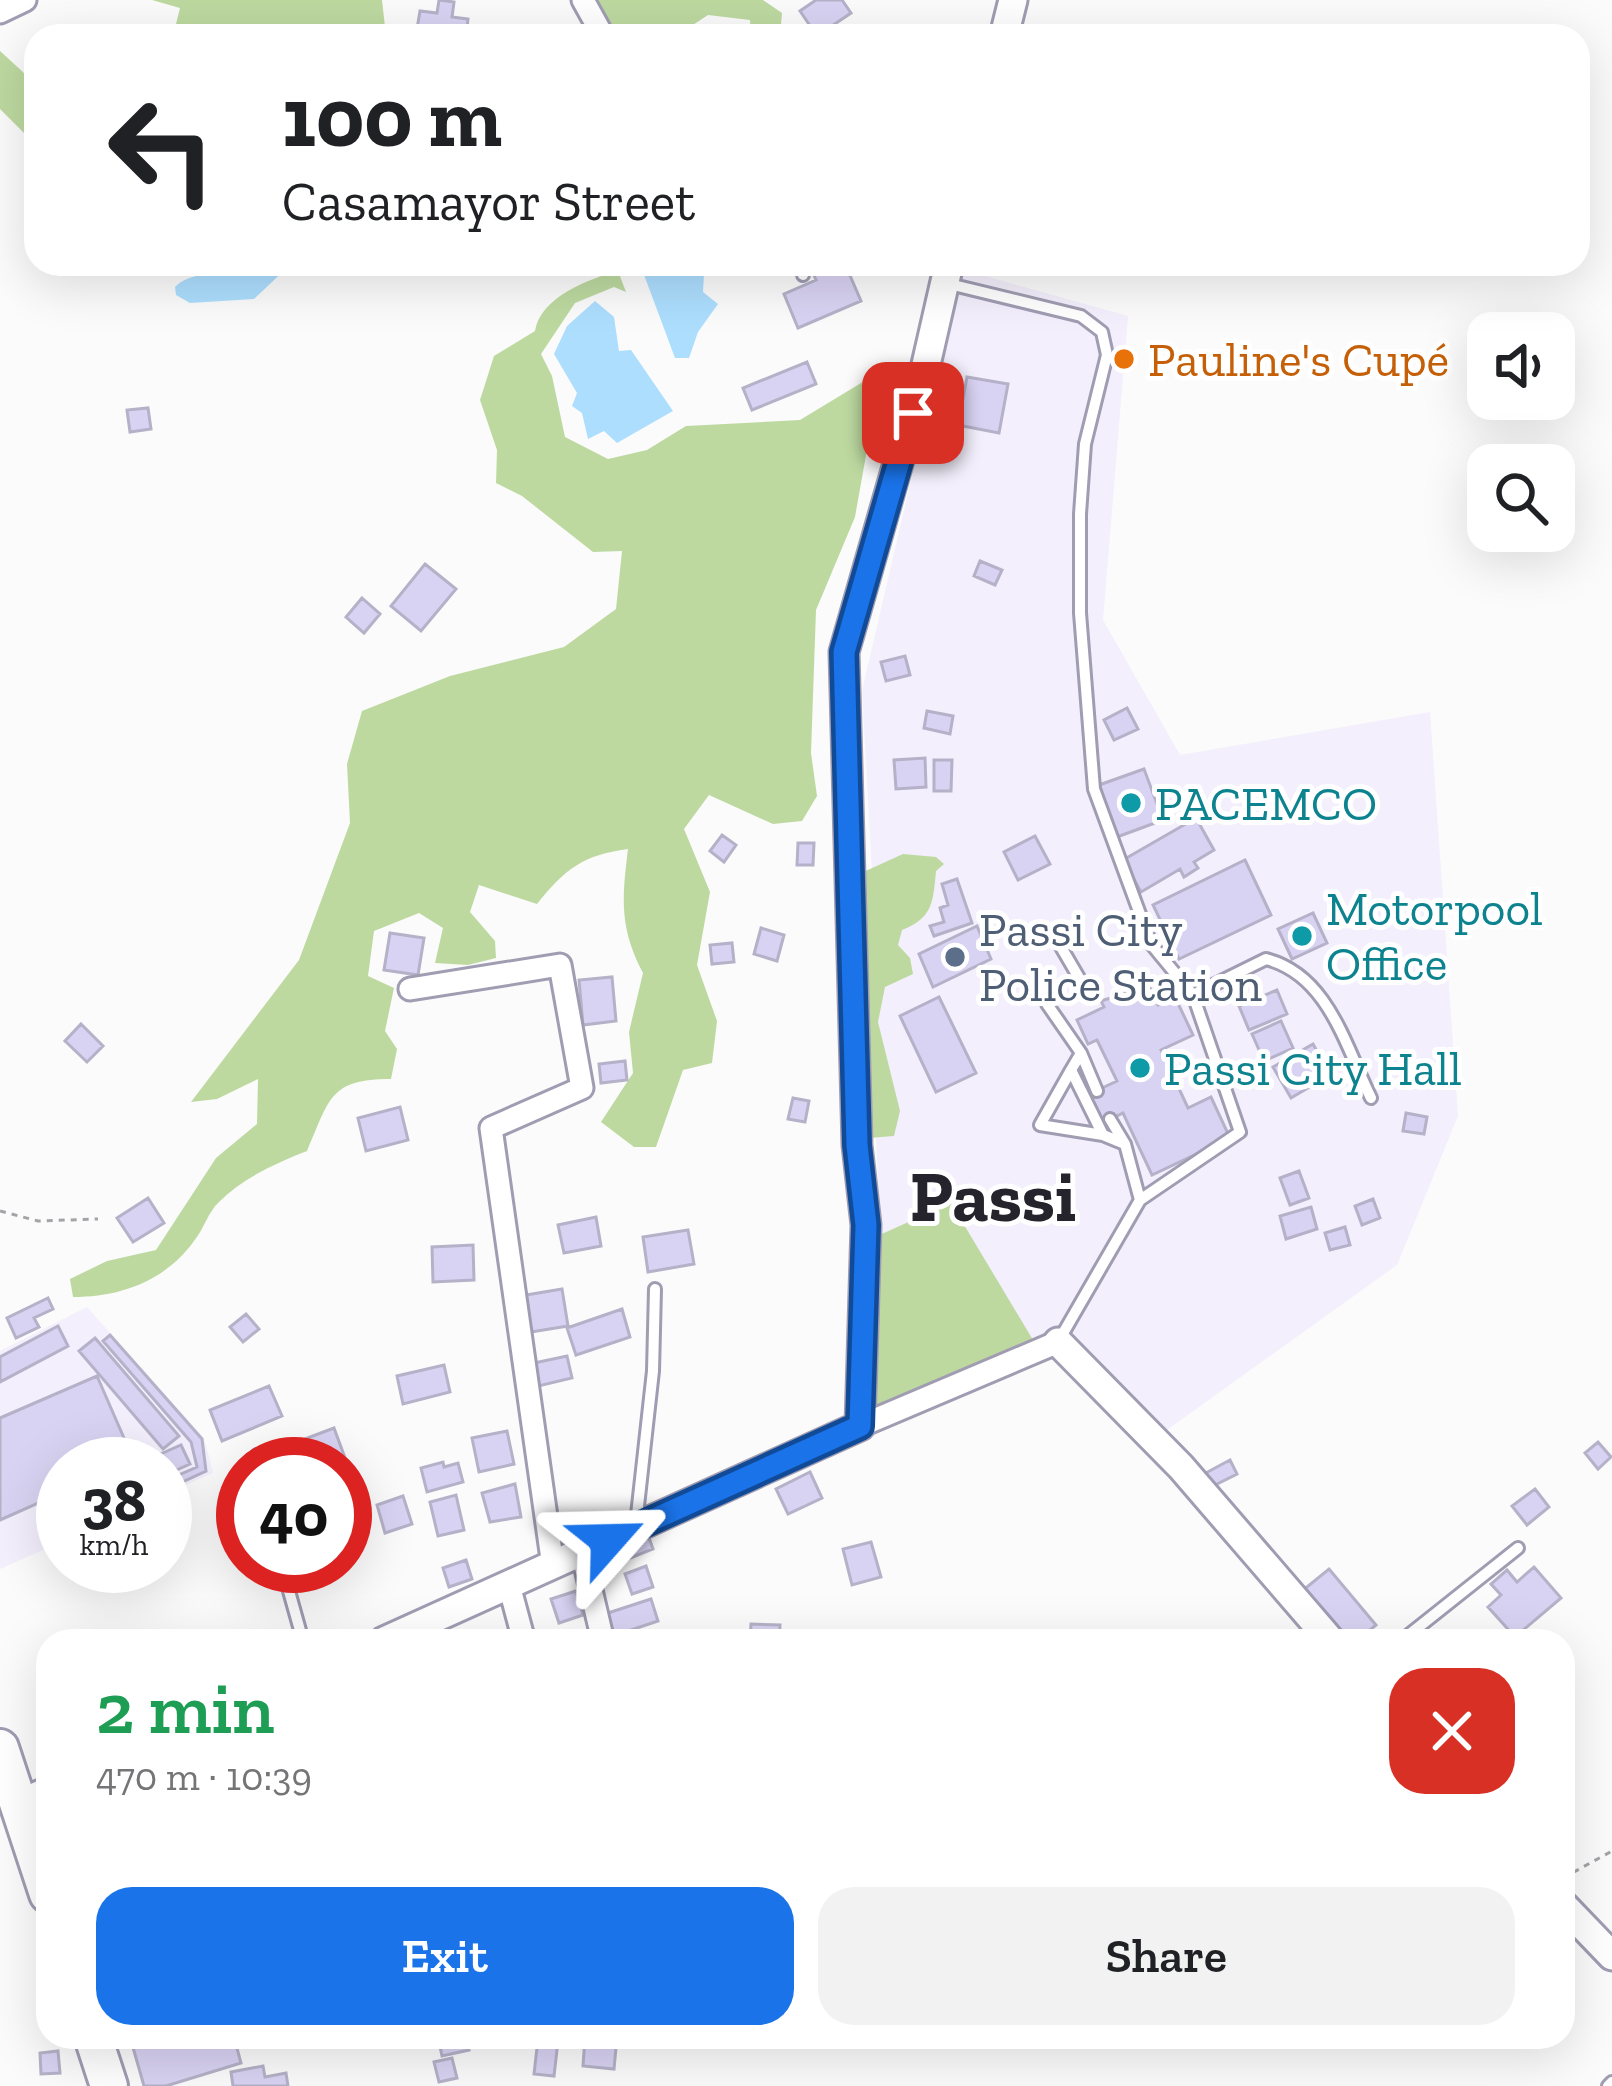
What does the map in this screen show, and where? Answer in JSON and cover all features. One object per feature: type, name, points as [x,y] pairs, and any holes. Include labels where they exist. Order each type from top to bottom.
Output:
[{"type":"highway","points":[[0,1748],[34,1797]]},
{"type":"highway","points":[[97,2049],[109,2086]]},
{"type":"street","points":[[0,12],[25,0]]},
{"type":"street","points":[[860,1426],[866,1225],[857,1145],[844,652],[945,276]]},
{"type":"street","points":[[410,989],[560,965],[582,1088],[491,1128],[553,1566]]},
{"type":"street","points":[[411,1629],[1058,1342],[1181,1467],[1321,1629]]},
{"type":"street","points":[[581,1552],[600,1629]]},
{"type":"street","points":[[509,1585],[521,1629]]},
{"type":"street","points":[[1575,1917],[1612,1956]]},
{"type":"lane","points":[[964,276],[1081,316],[1102,332],[1107,356],[1085,444],[1080,514],[1080,613],[1094,789],[1151,944],[1193,995],[1240,1132],[1140,1200],[1058,1342]]},
{"type":"lane","points":[[1054,935],[1082,983]]},
{"type":"lane","points":[[1193,995],[1266,959],[1293,966],[1317,988],[1371,1098]]},
{"type":"lane","points":[[1047,1004],[1082,1053],[1097,1091]]},
{"type":"lane","points":[[1082,1053],[1040,1125],[1103,1135],[1125,1144]]},
{"type":"lane","points":[[1071,1070],[1103,1135]]},
{"type":"lane","points":[[1110,1119],[1125,1144],[1140,1200]]},
{"type":"lane","points":[[635,1528],[653,1371],[655,1289]]},
{"type":"lane","points":[[1416,1629],[1518,1548]]},
{"type":"lane","points":[[290,1593],[300,1629]]},
{"type":"path","points":[[0,1211],[38,1220],[98,1219]]},
{"type":"path","points":[[1575,1871],[1612,1851]]},
{"type":"shaded area","points":[[958,276],[985,276],[1128,316],[1103,620],[1180,755],[1430,712],[1458,1116],[1397,1265],[1164,1432],[1058,1332],[891,1406],[876,1141],[873,888],[862,691]]},
{"type":"shaded area","points":[[87,1307],[204,1438],[213,1473],[192,1482],[192,1437],[36,1437],[36,1553],[0,1569],[0,1351]]},
{"type":"green space","points":[[152,0],[382,0],[385,24],[176,24],[180,8]]},
{"type":"green space","points":[[594,0],[763,0],[782,13],[781,24],[750,24],[750,20],[708,15],[694,24],[605,24]]},
{"type":"green space","points":[[0,51],[24,73],[24,133],[0,109]]},
{"type":"green space","points":[[620,276],[626,292],[614,287],[575,303],[541,354],[552,376],[565,437],[608,459],[647,450],[686,426],[800,420],[871,377],[891,388],[868,444],[855,517],[816,610],[811,753],[817,796],[802,821],[773,824],[709,795],[684,829],[710,892],[697,965],[717,1021],[712,1063],[683,1070],[656,1147],[634,1147],[601,1122],[633,1073],[629,1032],[643,973],[624,912],[628,849],[576,866],[537,904],[479,885],[470,912],[495,941],[496,958],[468,965],[435,963],[443,928],[419,913],[374,931],[368,976],[394,988],[385,1031],[397,1049],[391,1079],[343,1088],[327,1105],[307,1151],[228,1193],[170,1267],[125,1290],[73,1297],[70,1279],[107,1261],[156,1250],[216,1158],[257,1124],[258,1079],[217,1099],[191,1102],[299,960],[350,823],[347,764],[362,711],[450,676],[564,647],[616,609],[622,551],[593,552],[522,496],[496,483],[497,450],[480,400],[494,356],[535,331],[546,308],[580,285]]},
{"type":"green space","points":[[903,854],[936,857],[944,864],[936,871],[926,914],[902,930],[898,945],[910,958],[913,974],[885,987],[878,1022],[900,1111],[894,1136],[869,1138],[859,874]]},
{"type":"green space","points":[[951,1203],[1033,1340],[877,1406],[875,1237]]},
{"type":"water","points":[[198,276],[278,276],[254,299],[190,303],[176,295],[175,287]]},
{"type":"water","points":[[644,276],[704,276],[703,292],[718,304],[698,332],[689,358],[675,358]]},
{"type":"water","points":[[595,301],[614,317],[619,351],[631,350],[673,411],[617,443],[604,431],[588,439],[582,413],[572,406],[577,393],[554,354],[567,326]]},
{"type":"building","points":[[439,0],[454,2],[452,17],[468,19],[467,24],[418,24],[420,11],[437,13]]},
{"type":"building","points":[[816,0],[842,0],[851,13],[835,24],[809,24],[800,11]]},
{"type":"building","points":[[814,276],[850,276],[861,301],[798,328],[784,294],[816,280]]},
{"type":"building","points":[[807,362],[816,384],[752,410],[743,388]]},
{"type":"building","points":[[967,377],[1008,384],[999,433],[958,425]]},
{"type":"building","points":[[148,408],[151,429],[130,432],[127,410]]},
{"type":"building","points":[[980,561],[1002,570],[995,585],[974,576]]},
{"type":"building","points":[[425,564],[456,589],[421,631],[391,606]]},
{"type":"building","points":[[362,598],[380,614],[364,633],[346,617]]},
{"type":"building","points":[[905,656],[910,675],[886,681],[881,662]]},
{"type":"building","points":[[1127,708],[1138,729],[1114,740],[1104,720]]},
{"type":"building","points":[[927,711],[953,716],[950,734],[924,728]]},
{"type":"building","points":[[925,758],[926,787],[896,789],[894,760]]},
{"type":"building","points":[[934,760],[952,760],[951,791],[934,791]]},
{"type":"building","name":"PACEMCO","points":[[1144,769],[1163,820],[1117,837],[1099,785]]},
{"type":"building","points":[[1196,818],[1214,850],[1194,862],[1198,868],[1184,877],[1180,869],[1141,892],[1123,860]]},
{"type":"building","points":[[722,835],[736,845],[724,862],[710,851]]},
{"type":"building","points":[[1035,836],[1050,864],[1018,880],[1004,852]]},
{"type":"building","points":[[798,843],[814,843],[813,865],[797,865]]},
{"type":"building","points":[[1245,860],[1271,915],[1179,959],[1153,905]]},
{"type":"building","points":[[957,879],[972,923],[934,936],[930,926],[944,922],[940,908],[948,905],[942,884]]},
{"type":"building","name":"Motorpool Office","points":[[1313,913],[1327,943],[1292,959],[1278,929]]},
{"type":"building","name":"Passi City Police Station","points":[[977,926],[991,959],[933,987],[919,954]]},
{"type":"building","points":[[761,928],[784,935],[777,961],[754,954]]},
{"type":"building","points":[[390,933],[424,938],[418,975],[384,970]]},
{"type":"building","points":[[732,943],[734,962],[712,964],[710,945]]},
{"type":"building","points":[[612,977],[616,1021],[583,1025],[579,980]]},
{"type":"building","name":"Passi City Hall","points":[[1149,986],[1158,1005],[1175,997],[1193,1035],[1161,1050],[1188,1108],[1211,1097],[1230,1138],[1152,1175],[1123,1113],[1101,1124],[1087,1095],[1117,1081],[1097,1040],[1088,1044],[1077,1020],[1104,1007],[1101,1001]]},
{"type":"building","points":[[1277,990],[1287,1014],[1249,1030],[1239,1006]]},
{"type":"building","points":[[939,997],[976,1073],[936,1092],[900,1016]]},
{"type":"building","points":[[1281,1021],[1293,1048],[1264,1061],[1252,1034]]},
{"type":"building","points":[[81,1024],[103,1046],[87,1062],[65,1041]]},
{"type":"building","points":[[1313,1044],[1330,1075],[1291,1098],[1273,1067]]},
{"type":"building","points":[[625,1061],[627,1080],[601,1083],[599,1064]]},
{"type":"building","points":[[793,1098],[809,1101],[805,1122],[788,1119]]},
{"type":"building","points":[[400,1107],[408,1140],[366,1151],[358,1118]]},
{"type":"building","points":[[1406,1113],[1427,1117],[1424,1134],[1403,1131]]},
{"type":"building","points":[[1299,1171],[1309,1198],[1290,1205],[1280,1178]]},
{"type":"building","points":[[148,1198],[164,1223],[133,1242],[117,1218]]},
{"type":"building","points":[[1373,1199],[1380,1218],[1362,1225],[1355,1206]]},
{"type":"building","points":[[1311,1207],[1317,1229],[1286,1239],[1280,1216]]},
{"type":"building","points":[[596,1217],[601,1246],[564,1253],[558,1225]]},
{"type":"building","points":[[1345,1227],[1350,1245],[1330,1250],[1325,1233]]},
{"type":"building","points":[[688,1230],[694,1264],[648,1272],[643,1237]]},
{"type":"building","points":[[473,1245],[474,1280],[433,1282],[432,1247]]},
{"type":"building","points":[[562,1289],[568,1326],[531,1332],[526,1295]]},
{"type":"building","points":[[48,1298],[53,1309],[34,1318],[39,1327],[16,1338],[7,1318]]},
{"type":"building","points":[[622,1309],[630,1337],[576,1355],[567,1328]]},
{"type":"building","points":[[246,1314],[259,1329],[243,1342],[230,1327]]},
{"type":"building","points":[[58,1326],[68,1346],[0,1382],[0,1357]]},
{"type":"building","points":[[110,1335],[202,1439],[206,1471],[192,1477],[197,1467],[192,1437],[187,1437],[103,1341]]},
{"type":"building","points":[[95,1338],[179,1436],[153,1437],[79,1351]]},
{"type":"building","points":[[567,1356],[572,1378],[530,1388],[525,1365]]},
{"type":"building","points":[[444,1365],[450,1392],[403,1404],[397,1376]]},
{"type":"building","points":[[97,1376],[124,1437],[36,1437],[36,1504],[0,1520],[0,1418]]},
{"type":"building","points":[[269,1386],[282,1416],[220,1437],[210,1410]]},
{"type":"building","points":[[334,1428],[337,1437],[310,1437]]},
{"type":"building","points":[[507,1431],[514,1464],[479,1472],[472,1438]]},
{"type":"building","points":[[1598,1442],[1611,1457],[1598,1469],[1585,1453]]},
{"type":"building","points":[[1230,1460],[1237,1474],[1209,1488],[1202,1475]]},
{"type":"building","points":[[443,1462],[444,1467],[458,1463],[463,1482],[427,1492],[421,1468]]},
{"type":"building","points":[[810,1472],[822,1498],[788,1514],[776,1489]]},
{"type":"building","points":[[515,1484],[521,1517],[490,1522],[482,1493]]},
{"type":"building","points":[[1535,1489],[1549,1507],[1527,1525],[1512,1506]]},
{"type":"building","points":[[456,1495],[464,1530],[438,1536],[430,1502]]},
{"type":"building","points":[[403,1496],[412,1524],[385,1533],[377,1505]]},
{"type":"building","points":[[648,1535],[653,1549],[603,1569],[597,1555]]},
{"type":"building","points":[[871,1542],[881,1577],[852,1585],[843,1549]]},
{"type":"building","points":[[466,1560],[472,1579],[449,1587],[443,1568]]},
{"type":"building","points":[[646,1566],[653,1587],[632,1594],[625,1574]]},
{"type":"building","points":[[1534,1567],[1561,1598],[1524,1629],[1508,1629],[1488,1607],[1501,1595],[1491,1584],[1507,1570],[1517,1582]]},
{"type":"building","points":[[1329,1569],[1376,1625],[1335,1629],[1302,1591]]},
{"type":"building","points":[[576,1591],[583,1615],[559,1623],[551,1599]]},
{"type":"building","points":[[651,1599],[658,1621],[634,1629],[610,1629],[605,1614]]},
{"type":"building","points":[[751,1624],[780,1625],[780,1629],[751,1629]]},
{"type":"building","points":[[133,2049],[237,2049],[241,2063],[166,2086],[144,2086]]},
{"type":"building","points":[[441,2049],[469,2049],[469,2050],[442,2056]]},
{"type":"building","points":[[537,2049],[557,2049],[554,2076],[534,2074]]},
{"type":"building","points":[[584,2049],[616,2049],[614,2069],[583,2066]]},
{"type":"building","points":[[58,2051],[60,2073],[41,2074],[40,2053]]},
{"type":"building","points":[[452,2058],[457,2078],[439,2082],[434,2062]]},
{"type":"building","points":[[263,2066],[265,2077],[286,2073],[288,2086],[233,2086],[231,2072]]},
{"type":"place","name":"Pauline's Cupé","points":[[1124,359]]},
{"type":"place","name":"PACEMCO","points":[[1131,803]]},
{"type":"place","name":"Motorpool Office","points":[[1302,936]]},
{"type":"place","name":"Passi City Police Station","points":[[955,957]]},
{"type":"place","name":"Passi City Hall","points":[[1140,1068]]},
{"type":"district","name":"Passi","points":[[993,1196]]},
{"type":"route","points":[[608,1540],[860,1426],[866,1225],[857,1145],[851,780],[844,652],[913,413]]}]
